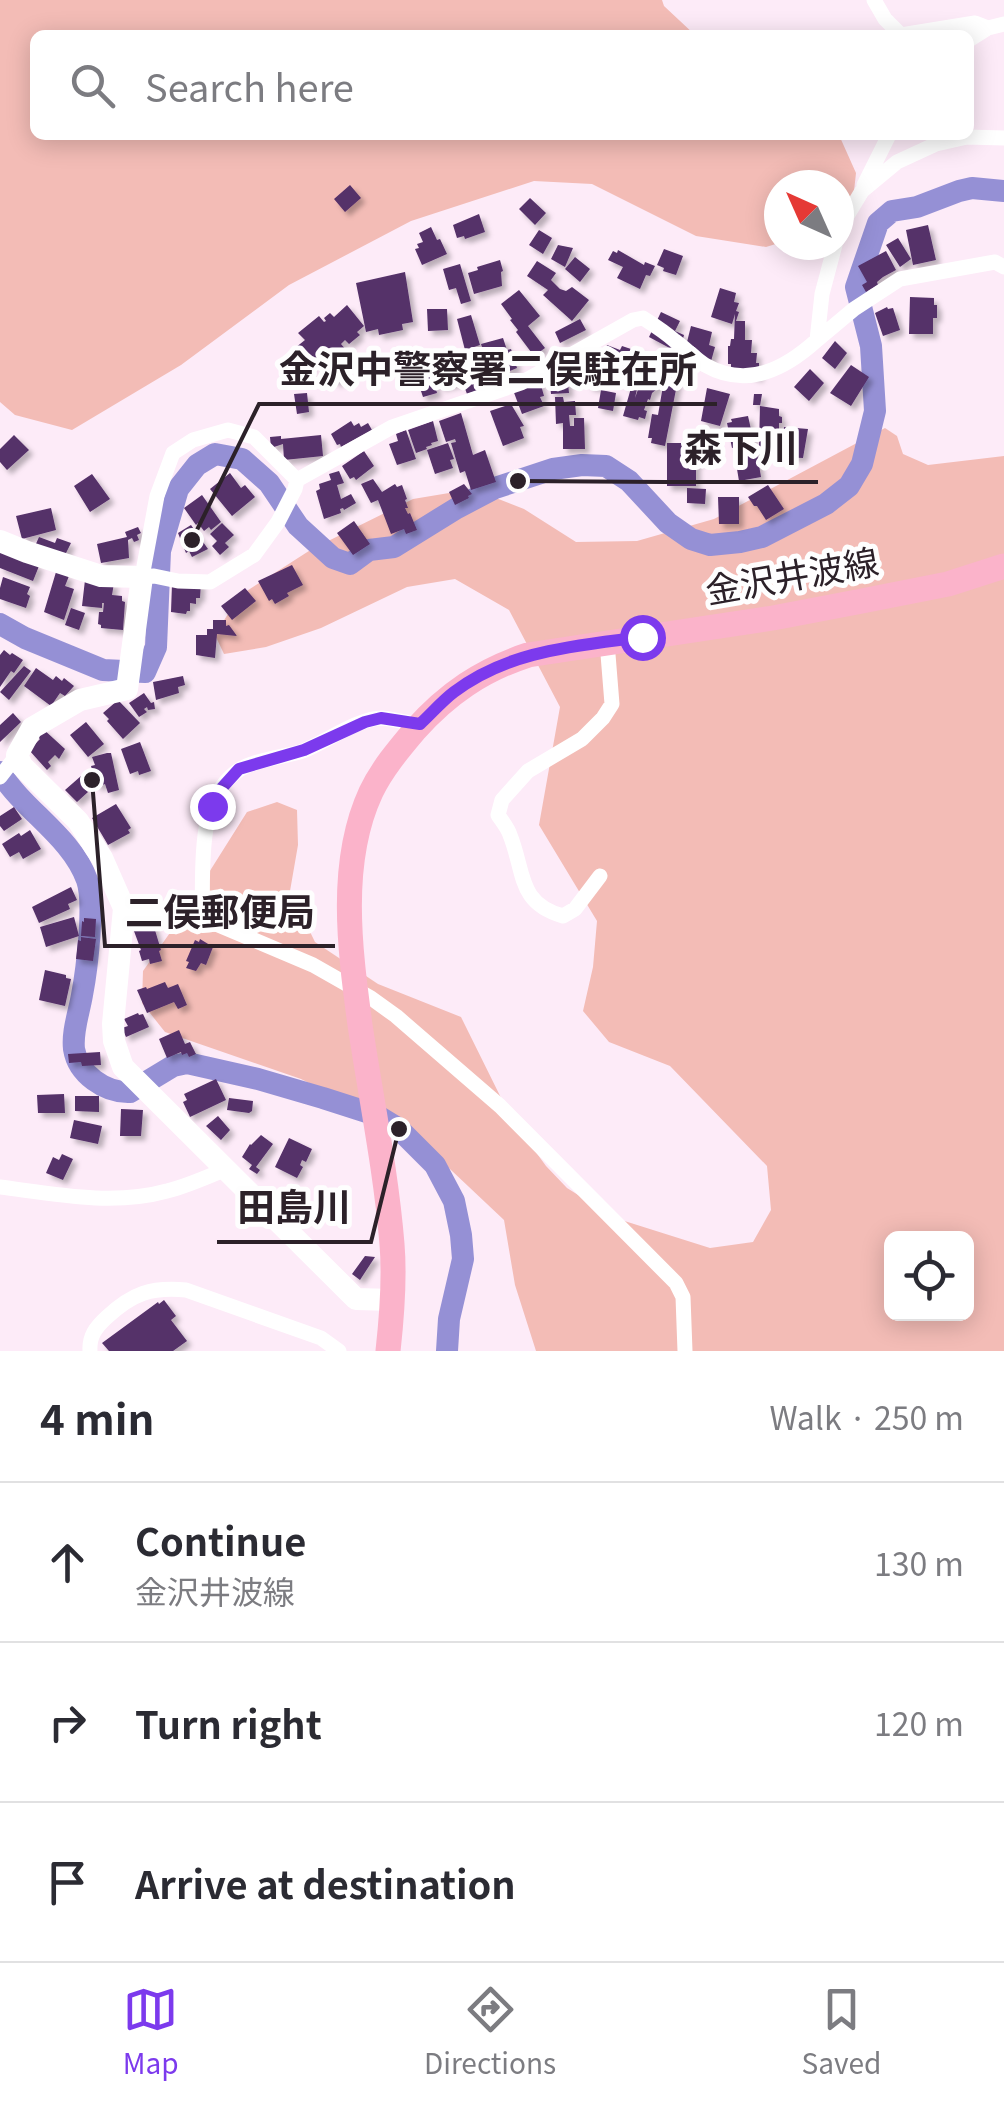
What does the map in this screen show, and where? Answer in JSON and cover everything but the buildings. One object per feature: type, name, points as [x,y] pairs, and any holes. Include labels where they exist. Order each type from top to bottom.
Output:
[{"type":"main road","points":[[0,541],[102,576],[148,577],[131,651],[127,689],[80,700],[32,728],[14,759],[78,822],[102,858],[124,908],[113,1024],[122,1067],[356,1299],[393,1300]]},
{"type":"main road","name":"金沢井波線","points":[[388,1351],[393,1300],[392,1246],[356,990],[350,902],[357,837],[371,792],[392,758],[451,694],[503,663],[549,650],[862,602],[948,584],[1004,566]]},
{"type":"street","points":[[874,0],[896,30]]},
{"type":"street","points":[[932,30],[975,23],[996,26]]},
{"type":"street","points":[[974,137],[1004,138]]},
{"type":"street","points":[[854,204],[887,140]]},
{"type":"street","points":[[862,191],[897,162],[954,140]]},
{"type":"street","points":[[817,340],[822,294],[831,260]]},
{"type":"street","points":[[296,484],[254,437],[228,430],[193,440],[173,453],[157,496],[148,577],[210,582],[254,556],[278,522],[296,484],[392,427],[521,382],[633,320],[643,318],[703,364],[740,376],[781,368],[798,358],[854,309],[900,279],[995,262],[1004,268]]},
{"type":"street","points":[[600,876],[564,916],[551,913],[532,899],[524,887],[510,834],[498,815],[502,800],[528,771],[582,739],[612,704],[606,642]]},
{"type":"street","points":[[124,908],[202,922],[205,839],[212,806],[239,769],[304,750],[381,718],[420,724]]},
{"type":"street","points":[[0,777],[14,759]]},
{"type":"street","points":[[202,918],[313,966],[371,998],[500,1106],[676,1283],[683,1297],[685,1351]]},
{"type":"street","points":[[0,1187],[91,1198],[134,1196],[163,1193],[226,1169]]},
{"type":"street","points":[[90,1351],[96,1327],[122,1303],[164,1288],[186,1290],[321,1338],[339,1351]]},
{"type":"shaded area","points":[[0,0],[662,0],[690,30],[30,30],[30,140],[841,140],[856,173],[854,191],[854,170],[764,170],[764,247],[696,236],[592,184],[534,181],[411,221],[289,285],[181,365],[72,430],[15,415],[0,402]]},
{"type":"shaded area","points":[[885,428],[897,436],[903,454],[928,465],[1004,456],[1004,1351],[536,1351],[515,1285],[504,1220],[416,1137],[301,1079],[165,1032],[142,1003],[143,971],[247,812],[277,802],[297,810],[298,845],[290,891],[315,942],[378,984],[461,1017],[511,1118],[567,1188],[615,1218],[710,1248],[753,1242],[771,1210],[767,1166],[670,1066],[609,1042],[583,1011],[593,967],[597,921],[539,825],[560,707],[509,610],[455,579],[407,587],[321,628],[266,647],[224,654],[215,635],[239,596],[312,549],[413,499],[473,489],[524,509],[576,542],[637,541],[714,519]]},
{"type":"waterway","points":[[0,624],[103,670],[145,672],[156,647],[160,551],[178,489],[197,465],[215,454],[242,459],[269,483],[298,526],[333,558],[350,564],[369,550],[394,547],[495,488],[553,469],[582,465],[606,466],[629,481],[668,523],[691,539],[710,545],[762,537],[826,504],[849,486],[862,464],[875,411],[871,346],[856,287],[878,223],[892,211],[917,207],[959,191],[1004,191]]},
{"type":"waterway","points":[[0,772],[70,850],[87,880],[89,936],[74,1042],[77,1058],[87,1074],[111,1089],[130,1092],[173,1066],[187,1063],[323,1098],[376,1115],[399,1129],[435,1165],[454,1201],[463,1259],[449,1319],[447,1351]]},
{"type":"place","name":"森下川","points":[[518,481]]},
{"type":"place","name":"金沢中警察署二俣駐在所","points":[[192,540]]},
{"type":"place","name":"二俣郵便局","points":[[92,780]]},
{"type":"place","name":"田島川","points":[[399,1129]]},
{"type":"route","points":[[212,806],[239,769],[304,750],[381,718],[420,724],[451,694],[503,663],[549,650],[642,637]]}]
